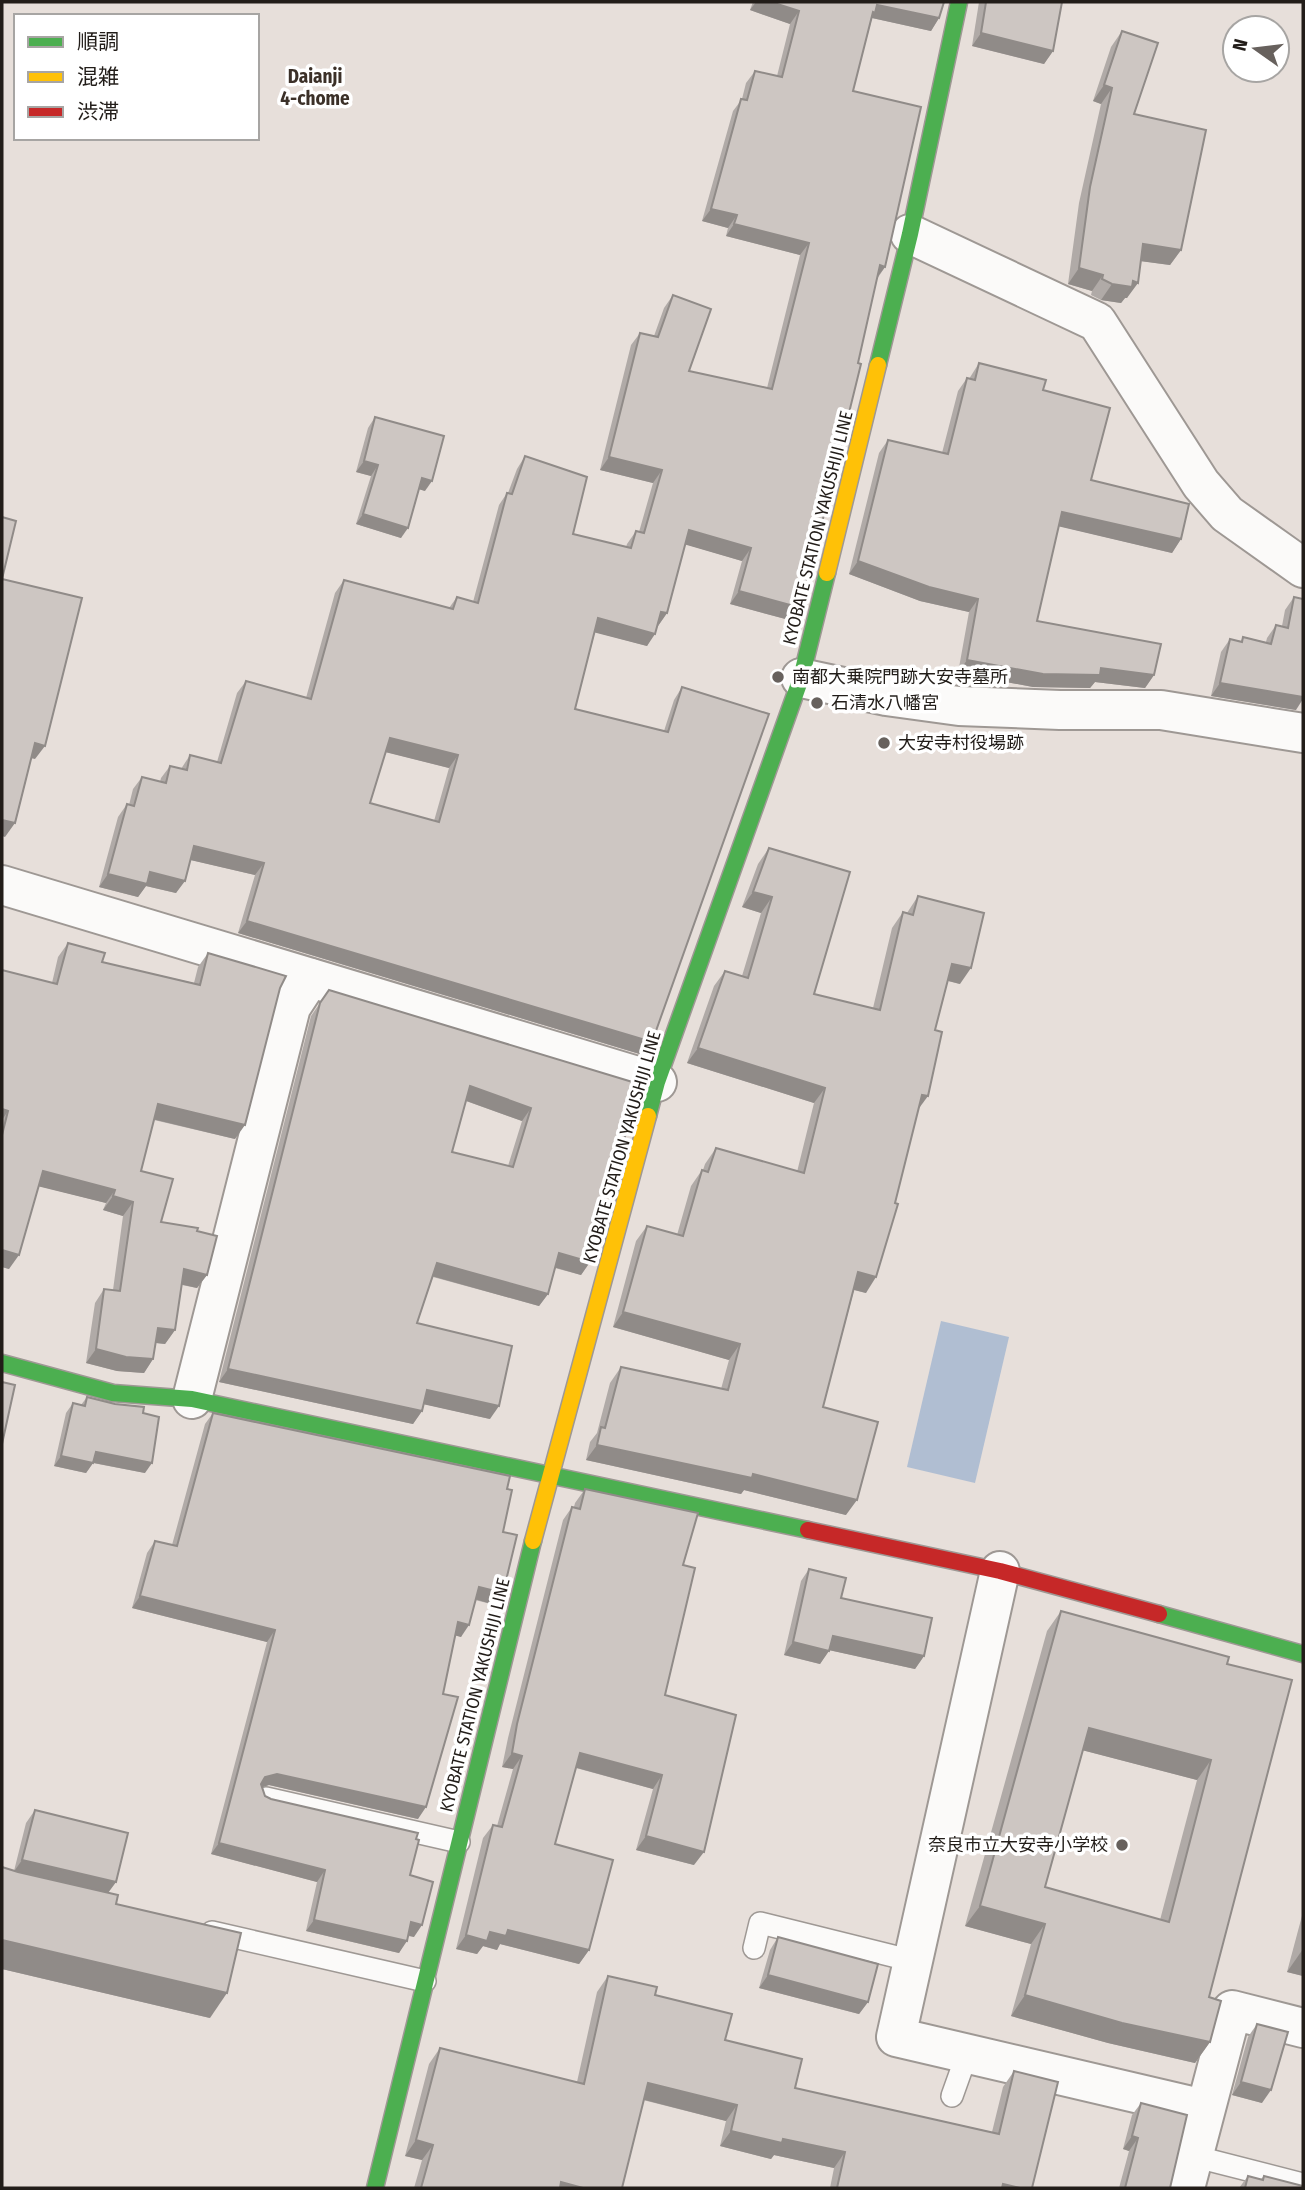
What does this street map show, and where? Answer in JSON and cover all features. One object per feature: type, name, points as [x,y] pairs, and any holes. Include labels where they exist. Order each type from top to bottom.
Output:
[{"type":"main road","name":"KYOBATE STATION YAKUSHIJI LINE","points":[[375,2188],[550,1473],[657,1082],[802,678],[910,234],[959,2]]},
{"type":"main road","points":[[2,1363],[113,1393],[192,1399],[527,1472],[550,1473],[1000,1571],[1303,1654]]},
{"type":"street","points":[[910,234],[1097,322],[1210,494],[1227,514],[1303,568]]},
{"type":"street","points":[[802,678],[886,696],[959,706],[1161,710],[1303,733]]},
{"type":"street","points":[[2,885],[657,1082]]},
{"type":"street","points":[[192,1399],[291,1007],[310,978]]},
{"type":"street","points":[[1000,1571],[896,2037],[1204,2109]]},
{"type":"street","points":[[1189,2172],[1232,2010],[1303,2028]]},
{"type":"lane","points":[[266,1798],[459,1842]]},
{"type":"lane","points":[[754,1948],[760,1923],[913,1961]]},
{"type":"lane","points":[[193,1928],[425,1981]]},
{"type":"lane","points":[[952,2096],[967,2054]]},
{"type":"lane","points":[[1189,2172],[1303,2184]]},
{"type":"water","points":[[941,1321],[1009,1337],[975,1483],[907,1467]]},
{"type":"building","points":[[771,2],[944,2],[939,18],[877,5],[853,91],[921,107],[885,267],[880,265],[858,363],[861,364],[801,608],[739,591],[751,548],[689,530],[667,613],[661,612],[655,634],[598,618],[575,709],[668,732],[682,687],[769,714],[652,1042],[247,921],[264,863],[194,846],[185,881],[150,872],[147,884],[108,874],[127,804],[134,806],[142,777],[166,783],[170,766],[187,770],[190,755],[221,763],[246,681],[311,699],[344,580],[453,609],[457,597],[478,603],[507,493],[512,494],[525,456],[587,477],[573,534],[631,548],[636,531],[644,533],[662,470],[609,457],[640,333],[658,337],[673,295],[711,309],[689,371],[772,389],[809,243],[734,224],[737,215],[711,209],[741,99],[747,100],[755,71],[782,77],[799,11]],"holes":[[[390,738],[458,755],[439,822],[370,803]]]},
{"type":"building","points":[[986,2],[1062,2],[1053,51],[981,33]]},
{"type":"building","points":[[1122,31],[1158,43],[1134,114],[1206,130],[1181,250],[1143,244],[1138,283],[1133,281],[1132,287],[1112,284],[1102,279],[1103,275],[1079,268],[1090,187],[1112,88],[1104,85]]},
{"type":"building","points":[[979,363],[1046,380],[1043,390],[1110,408],[1091,480],[1189,504],[1181,539],[1062,512],[1037,621],[1161,644],[1154,675],[1101,668],[1100,675],[1043,674],[967,660],[978,599],[929,587],[858,561],[888,440],[948,454],[967,378],[975,380]]},
{"type":"building","points":[[375,417],[444,436],[432,481],[422,478],[408,528],[363,514],[378,465],[364,461]]},
{"type":"building","points":[[2,517],[16,521],[2,579]]},
{"type":"building","points":[[2,579],[82,598],[45,746],[35,743],[15,823],[2,820]]},
{"type":"building","points":[[1294,597],[1303,599],[1303,697],[1220,683],[1230,639],[1242,642],[1243,637],[1271,644],[1276,625],[1288,628]]},
{"type":"building","points":[[769,848],[850,872],[814,994],[880,1010],[903,912],[913,915],[918,896],[984,913],[971,968],[952,964],[935,1030],[942,1032],[928,1096],[922,1095],[895,1203],[898,1204],[876,1277],[858,1272],[823,1407],[878,1422],[857,1500],[753,1474],[752,1478],[597,1445],[601,1427],[605,1428],[621,1367],[728,1390],[740,1344],[623,1312],[647,1226],[683,1236],[702,1170],[708,1172],[716,1148],[804,1173],[825,1088],[698,1048],[725,971],[748,978],[772,897],[753,892]]},
{"type":"building","points":[[68,943],[105,953],[102,962],[200,985],[208,953],[286,976],[280,988],[245,1125],[158,1104],[141,1171],[173,1179],[161,1222],[198,1228],[197,1231],[217,1236],[207,1275],[184,1269],[175,1330],[158,1328],[153,1359],[126,1357],[96,1349],[104,1289],[120,1291],[133,1202],[113,1196],[115,1190],[43,1171],[19,1255],[2,1250],[2,1135],[8,1111],[2,1109],[2,970],[57,984]]},
{"type":"building","points":[[329,990],[639,1084],[622,1148],[598,1215],[603,1217],[590,1262],[559,1253],[548,1294],[437,1263],[417,1323],[512,1346],[499,1406],[427,1390],[422,1411],[228,1369],[320,1003]],"holes":[[[470,1086],[531,1108],[513,1167],[452,1152]]]},
{"type":"building","points":[[2,1382],[15,1385],[2,1444]]},
{"type":"building","points":[[87,1397],[144,1407],[143,1413],[159,1417],[152,1463],[96,1452],[93,1463],[61,1456],[73,1403],[85,1406]]},
{"type":"building","points":[[213,1413],[510,1476],[507,1489],[512,1490],[503,1532],[517,1535],[503,1593],[479,1587],[469,1625],[458,1622],[443,1694],[458,1697],[426,1807],[277,1774],[265,1777],[261,1784],[265,1796],[271,1799],[418,1833],[416,1839],[419,1840],[410,1875],[433,1882],[422,1925],[411,1922],[407,1941],[314,1920],[325,1870],[219,1843],[275,1630],[140,1596],[155,1541],[177,1546]]},
{"type":"building","points":[[585,1489],[698,1513],[683,1565],[695,1568],[665,1695],[736,1715],[704,1852],[646,1836],[662,1775],[580,1753],[555,1844],[613,1860],[589,1950],[508,1930],[506,1936],[490,1932],[487,1941],[466,1935],[493,1825],[502,1827],[522,1756],[512,1753],[517,1724],[572,1507],[580,1509]]},
{"type":"building","points":[[809,1569],[846,1578],[841,1598],[932,1618],[924,1656],[833,1636],[829,1651],[793,1642]]},
{"type":"building","points":[[1061,1611],[1229,1657],[1227,1664],[1292,1680],[1209,1997],[1221,2001],[1210,2042],[1122,2023],[1025,1995],[1045,1924],[980,1906]],"holes":[[[1089,1728],[1211,1760],[1169,1922],[1045,1887]]]},
{"type":"building","points":[[35,1810],[128,1833],[116,1882],[22,1860]]},
{"type":"building","points":[[2,1867],[118,1895],[116,1904],[241,1933],[227,1993],[2,1940]]},
{"type":"building","points":[[778,1937],[878,1964],[868,2002],[768,1975]]},
{"type":"building","points":[[608,1976],[657,1987],[655,1995],[732,2014],[725,2040],[802,2059],[795,2088],[999,2134],[1014,2071],[1058,2082],[1032,2188],[1003,2184],[1002,2188],[837,2188],[845,2152],[783,2139],[782,2143],[731,2131],[737,2105],[648,2083],[622,2188],[583,2188],[561,2182],[560,2188],[421,2188],[433,2145],[416,2140],[440,2048],[584,2084]]},
{"type":"building","points":[[1257,2024],[1288,2032],[1271,2090],[1241,2082]]},
{"type":"building","points":[[1141,2103],[1187,2115],[1170,2188],[1125,2188],[1138,2138],[1132,2136]]},
{"type":"building","points":[[1248,2176],[1263,2180],[1264,2176],[1303,2188],[1245,2188]]},
{"type":"traffic: fast","points":[[878,365],[910,234],[959,2]]},
{"type":"traffic: fast","points":[[648,1116],[657,1082],[801,678],[827,573]]},
{"type":"traffic: fast","points":[[2,1363],[113,1393],[192,1399],[808,1530]]},
{"type":"traffic: fast","points":[[375,2188],[533,1541]]},
{"type":"traffic: fast","points":[[1159,1614],[1303,1654]]},
{"type":"traffic: slow","points":[[827,573],[878,365]]},
{"type":"traffic: slow","points":[[533,1541],[648,1116]]},
{"type":"traffic: jam","points":[[808,1530],[1000,1571],[1159,1614]]},
{"type":"place","name":"南都大乗院門跡大安寺墓所","points":[[778,677]]},
{"type":"place","name":"石清水八幡宮","points":[[817,703]]},
{"type":"place","name":"大安寺村役場跡","points":[[884,743]]},
{"type":"place","name":"奈良市立大安寺小学校","points":[[1122,1845]]},
{"type":"district","name":"Daianji 4-chome","points":[[315,87]]}]
